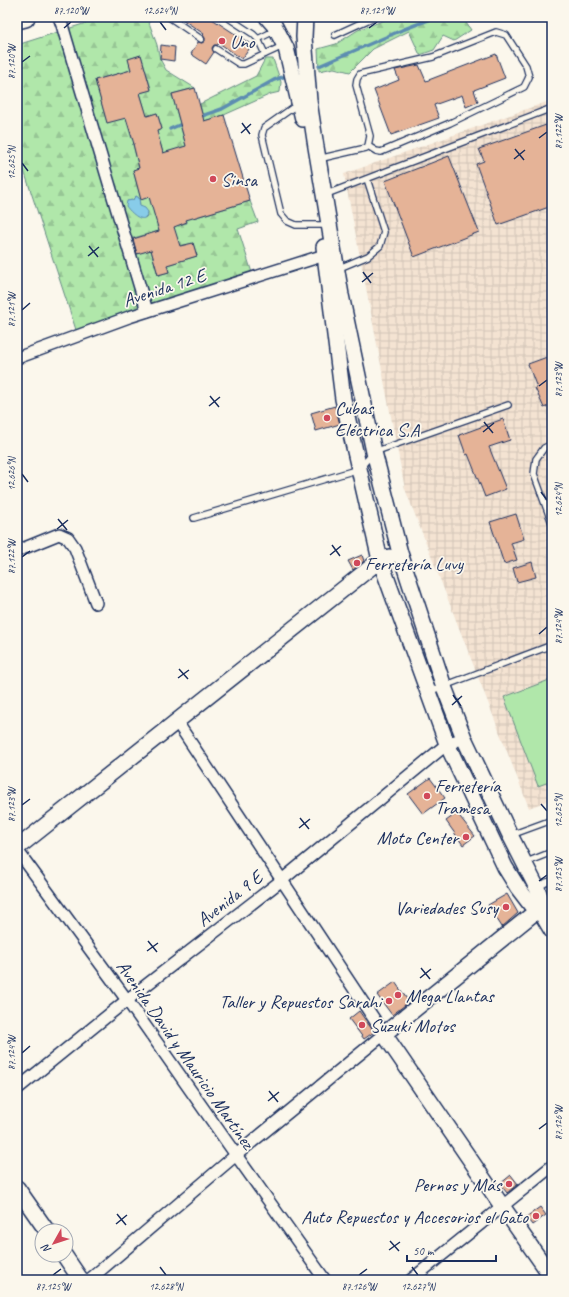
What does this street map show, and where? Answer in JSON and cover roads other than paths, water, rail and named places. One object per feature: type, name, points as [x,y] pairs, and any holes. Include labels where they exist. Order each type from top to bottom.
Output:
[{"type":"highway","points":[[17,19],[25,17]]},
{"type":"street","points":[[59,17],[65,32],[147,311]]},
{"type":"street","points":[[267,17],[285,45],[305,102]]},
{"type":"street","points":[[305,17],[305,102],[326,225],[343,399],[380,560],[447,744],[505,867],[531,905],[547,918]]},
{"type":"street","points":[[329,254],[337,269],[374,452],[400,553],[444,687],[464,738],[537,888],[547,918]]},
{"type":"street","name":"Avenida 12 E","points":[[17,358],[128,317],[329,254]]},
{"type":"street","points":[[17,551],[59,534],[68,538],[75,548],[96,603]]},
{"type":"street","points":[[17,849],[380,560],[400,553]]},
{"type":"street","points":[[177,722],[384,1034],[552,1277]]},
{"type":"street","name":"Avenida 9 E","points":[[17,1089],[127,1000],[282,880],[447,744],[464,738]]},
{"type":"street","name":"Avenida David y Mauricio Martínez","points":[[17,849],[127,1000],[325,1280]]},
{"type":"street","points":[[90,1280],[236,1155],[384,1034],[547,918]]},
{"type":"street","points":[[411,1280],[552,1166]]},
{"type":"street","points":[[17,1188],[41,1223]]},
{"type":"street","points":[[69,1263],[81,1280]]},
{"type":"lane","points":[[169,17],[201,39]]},
{"type":"lane","points":[[227,17],[254,34],[265,54]]},
{"type":"lane","points":[[335,35],[374,17]]},
{"type":"lane","points":[[258,39],[276,30]]},
{"type":"lane","points":[[496,32],[506,35],[526,66],[529,77],[524,87],[450,123],[380,152],[368,146],[370,136],[356,85],[360,74],[433,57],[496,32]]},
{"type":"lane","points":[[216,49],[239,64],[244,64],[285,45]]},
{"type":"lane","points":[[305,102],[264,128],[262,135],[281,214],[287,221],[296,225],[326,225]]},
{"type":"lane","points":[[322,196],[552,108]]},
{"type":"lane","points":[[315,159],[366,148],[368,146]]},
{"type":"lane","points":[[337,269],[368,256],[380,246],[384,232],[367,179]]},
{"type":"lane","points":[[194,518],[359,469],[374,452],[508,405]]},
{"type":"lane","points":[[552,444],[544,448],[536,459],[534,474],[552,523]]},
{"type":"lane","points":[[428,692],[552,645]]},
{"type":"lane","points":[[510,835],[552,820]]},
{"type":"lane","points":[[524,863],[552,852]]},
{"type":"lane","points":[[537,888],[546,882],[552,881]]},
{"type":"water","points":[[136,196],[139,198],[140,206],[145,208],[148,212],[144,218],[137,217],[126,206],[127,201],[133,200]]},
{"type":"waterway","points":[[319,66],[436,17]]},
{"type":"waterway","points":[[199,117],[222,109],[274,80],[283,77]]},
{"type":"waterway","points":[[170,129],[184,123]]},
{"type":"place","name":"Uno","points":[[222,41]]},
{"type":"place","name":"Sinsa","points":[[213,179]]},
{"type":"place","name":"Cubas Eléctrica S,A","points":[[327,418]]},
{"type":"place","name":"Ferretería Luvy","points":[[357,563]]},
{"type":"place","name":"Ferretería Tramesa","points":[[427,796]]},
{"type":"place","name":"Moto Center","points":[[466,837]]},
{"type":"place","name":"Variedades Susy","points":[[506,907]]},
{"type":"place","name":"Mega Llantas","points":[[398,995]]},
{"type":"place","name":"Taller y Repuestos Sarahi","points":[[389,1001]]},
{"type":"place","name":"Suzuki Motos","points":[[362,1025]]},
{"type":"place","name":"Pernos y Más","points":[[509,1184]]},
{"type":"place","name":"Auto Repuestos y Accesorios el Gato","points":[[536,1216]]}]
